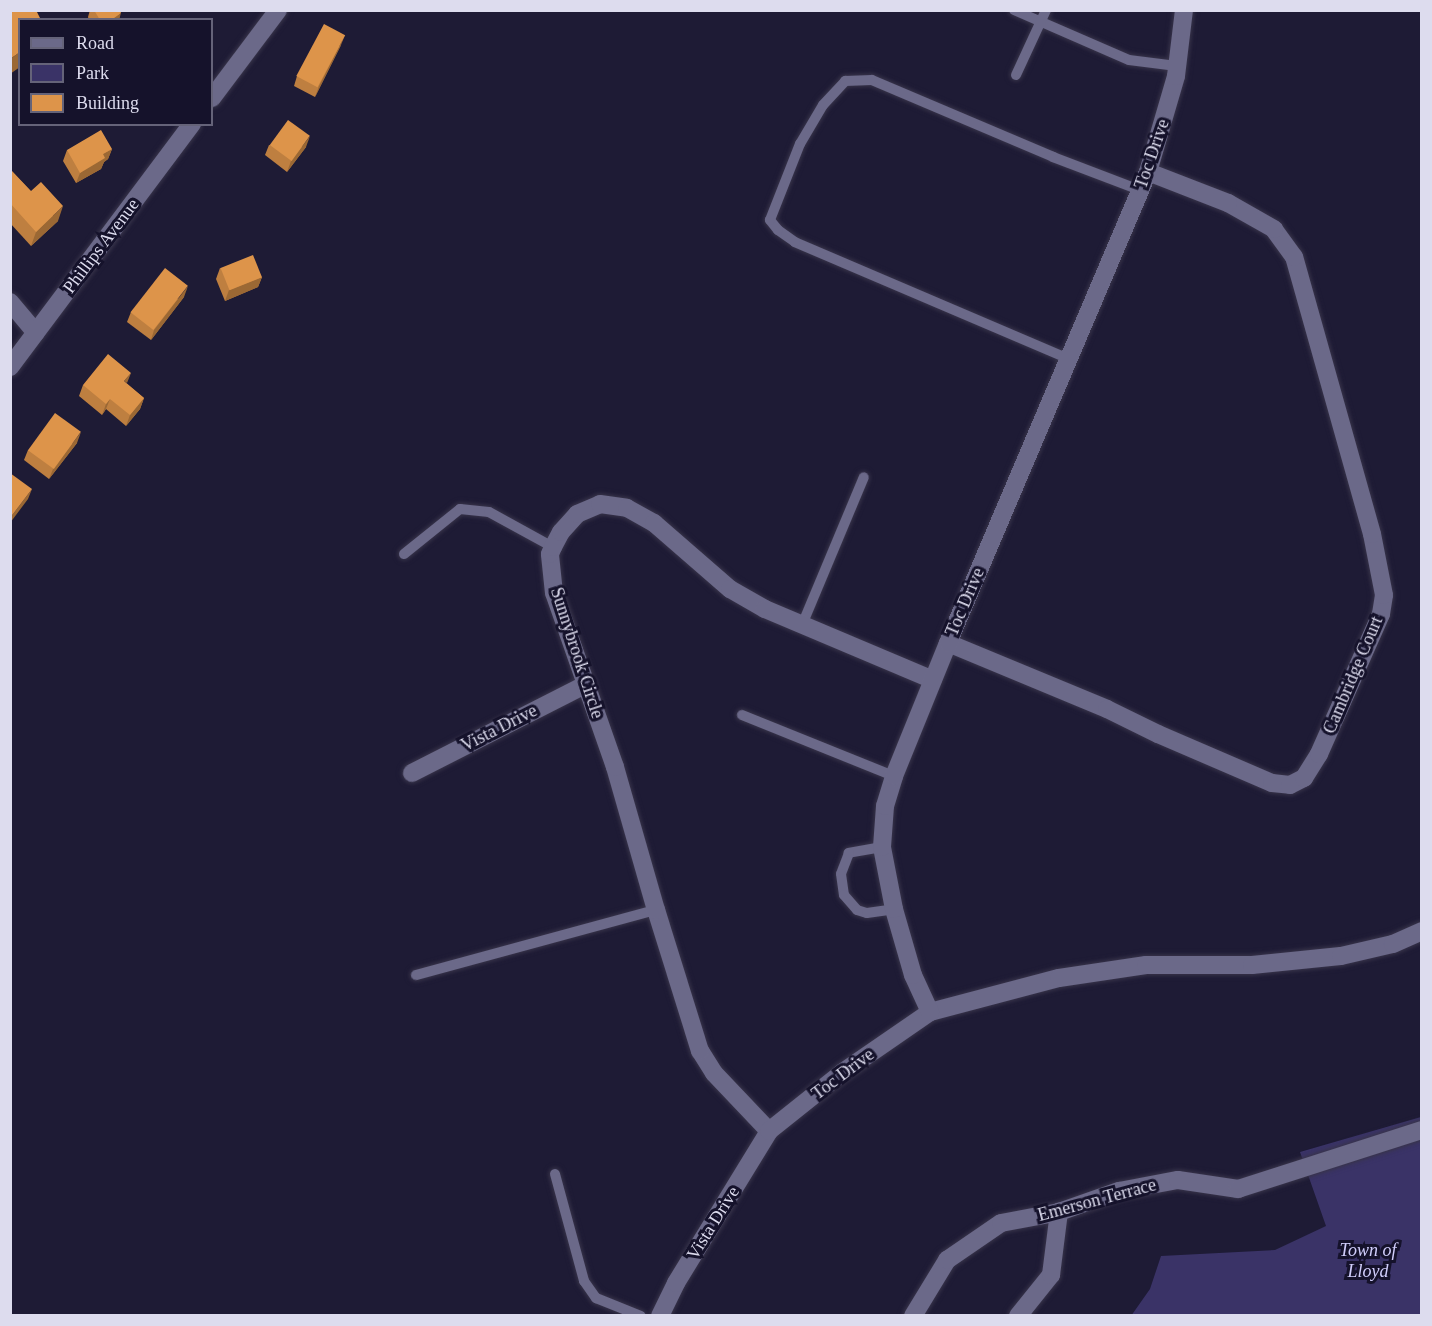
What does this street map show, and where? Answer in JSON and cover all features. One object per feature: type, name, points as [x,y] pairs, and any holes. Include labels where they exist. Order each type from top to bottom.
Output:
[{"type":"street","name":"Toc Drive","points":[[769,1131],[843,1072],[930,1012],[913,975],[894,909],[882,847],[885,806],[894,776],[948,643],[1148,172],[1168,107],[1177,66],[1184,10]]},
{"type":"street","points":[[213,97],[273,13]]},
{"type":"street","name":"Phillips Avenue","points":[[10,367],[191,126]]},
{"type":"street","name":"Cambridge Court","points":[[948,643],[1107,709],[1158,734],[1272,783],[1290,785],[1304,778],[1319,754],[1381,614],[1384,595],[1372,534],[1294,257],[1286,243],[1264,224],[1228,203],[1148,172]]},
{"type":"street","points":[[10,302],[36,333]]},
{"type":"street","points":[[553,547],[561,532],[577,514],[600,504],[627,508],[654,523],[730,589],[765,609],[933,680]]},
{"type":"street","name":"Sunnybrook Circle","points":[[553,547],[550,554],[554,593],[615,767],[700,1051],[714,1073],[769,1131]]},
{"type":"street","name":"Vista Drive","points":[[412,773],[587,684]]},
{"type":"street","points":[[930,1012],[1059,978],[1146,965],[1252,965],[1341,956],[1393,944],[1422,931]]},
{"type":"street","name":"Emerson Terrace","points":[[914,1316],[947,1260],[1001,1223],[1059,1212],[1119,1191],[1178,1180],[1238,1189],[1422,1130]]},
{"type":"street","name":"Vista Drive","points":[[660,1316],[676,1283],[769,1131]]},
{"type":"street","points":[[1018,1316],[1051,1275],[1059,1212]]},
{"type":"lane","points":[[1014,10],[1129,60],[1177,66]]},
{"type":"lane","points":[[1016,75],[1046,10]]},
{"type":"lane","points":[[1068,359],[795,242],[778,230],[770,220],[800,144],[823,105],[845,81],[872,80],[1053,157],[1140,189]]},
{"type":"lane","points":[[802,625],[864,477]]},
{"type":"lane","points":[[404,554],[460,509],[489,512],[553,547]]},
{"type":"lane","points":[[742,715],[894,776]]},
{"type":"lane","points":[[882,847],[849,853],[844,859],[841,874],[844,895],[857,910],[867,913],[894,909]]},
{"type":"lane","points":[[416,975],[656,910]]},
{"type":"lane","points":[[555,1174],[584,1281],[596,1298],[640,1316]]},
{"type":"green space","name":"Town of Lloyd","points":[[1421,1117],[1421,1315],[1131,1316],[1150,1289],[1161,1256],[1275,1250],[1326,1226],[1300,1152]]},
{"type":"building","points":[[10,10],[36,10],[40,18],[18,18],[18,53],[10,59]]},
{"type":"building","points":[[94,10],[120,10],[121,13],[114,18],[99,18]]},
{"type":"building","points":[[324,24],[345,35],[317,87],[296,76]]},
{"type":"building","points":[[288,120],[310,136],[292,161],[270,145]]},
{"type":"building","points":[[101,130],[112,149],[103,154],[105,158],[80,173],[67,150]]},
{"type":"building","points":[[10,169],[31,191],[41,182],[63,206],[36,232],[10,203]]},
{"type":"building","points":[[253,255],[262,277],[230,290],[221,268]]},
{"type":"building","points":[[165,268],[188,286],[153,330],[131,312]]},
{"type":"building","points":[[108,354],[131,373],[124,381],[144,398],[130,415],[110,399],[106,404],[83,385]]},
{"type":"building","points":[[55,413],[81,432],[54,469],[28,450]]},
{"type":"building","points":[[10,473],[32,489],[10,518]]}]
